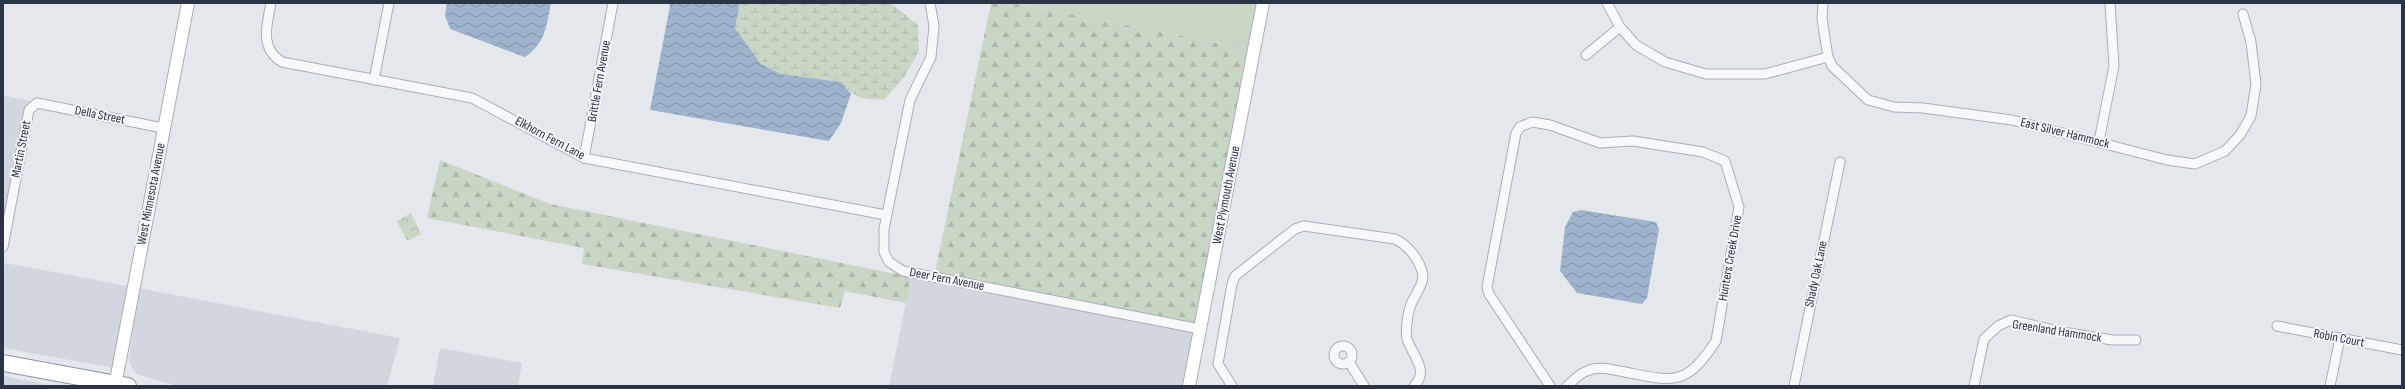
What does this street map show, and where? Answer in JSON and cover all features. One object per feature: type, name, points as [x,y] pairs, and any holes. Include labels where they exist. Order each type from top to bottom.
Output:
[{"type":"highway","points":[[3,363],[120,385]]},
{"type":"street","name":"West Minnesota Avenue","points":[[120,385],[163,128],[188,3]]},
{"type":"street","name":"Elkhorn Fern Lane","points":[[271,3],[266,38],[268,48],[277,59],[289,64],[472,98],[584,158],[886,215]]},
{"type":"street","points":[[374,80],[389,3]]},
{"type":"street","name":"Brittle Fern Avenue","points":[[584,158],[613,3]]},
{"type":"street","name":"Deer Fern Avenue","points":[[930,3],[934,26],[931,57],[910,100],[886,215],[884,252],[889,262],[903,271],[1200,329]]},
{"type":"street","name":"West Plymouth Avenue","points":[[1190,386],[1263,3]]},
{"type":"street","points":[[1607,3],[1620,27],[1636,45],[1665,62],[1706,74],[1765,74],[1828,57]]},
{"type":"street","name":"East Silver Hammock","points":[[1824,3],[1822,19],[1828,57],[1832,66],[1868,100],[1894,107],[1923,108],[2012,120],[2167,160],[2195,164],[2225,151],[2240,135],[2251,116],[2256,84],[2251,42],[2243,14]]},
{"type":"street","points":[[2099,142],[2114,66],[2110,3]]},
{"type":"street","points":[[1586,55],[1620,27]]},
{"type":"street","name":"Della Street","points":[[37,103],[163,128]]},
{"type":"street","name":"Martin Street","points":[[3,247],[29,110],[37,103]]},
{"type":"street","name":"Hunters Creek Drive","points":[[1550,386],[1489,294],[1487,287],[1516,133],[1520,127],[1532,122],[1550,125],[1600,144],[1633,141],[1703,152],[1725,161],[1739,207],[1716,341],[1709,352],[1689,376],[1677,381],[1604,368],[1586,371],[1567,386]]},
{"type":"street","name":"Shady Oak Lane","points":[[1794,386],[1840,162]]},
{"type":"street","points":[[1232,386],[1218,364],[1232,284],[1235,276],[1295,229],[1304,226],[1395,240],[1402,243],[1415,256],[1420,265],[1423,279],[1420,291],[1410,309],[1406,331],[1407,339],[1421,370],[1420,380],[1414,386]]},
{"type":"street","name":"Greenland Hammock","points":[[1974,386],[1984,339],[1998,326],[2011,320],[2063,332],[2112,340],[2136,340]]},
{"type":"street","name":"Robin Court","points":[[2277,326],[2402,350]]},
{"type":"street","points":[[2330,386],[2340,338]]},
{"type":"street","points":[[1349,362],[1364,386]]},
{"type":"shaded area","points":[[3,96],[31,101],[24,109],[3,219]]},
{"type":"shaded area","points":[[5,263],[128,286],[114,368],[3,348],[3,276]]},
{"type":"shaded area","points":[[911,277],[1194,332],[1184,384],[1183,386],[889,386]]},
{"type":"shaded area","points":[[138,288],[400,338],[387,386],[177,386],[137,374],[132,368],[129,360]]},
{"type":"shaded area","points":[[440,348],[522,363],[518,386],[433,386]]},
{"type":"shaded area","points":[[3,376],[53,386],[3,386]]},
{"type":"green space","points":[[740,3],[891,3],[918,25],[919,51],[905,76],[885,99],[866,99],[851,92],[841,82],[781,74],[761,64],[735,28]]},
{"type":"green space","points":[[991,3],[1011,3],[1248,49],[1196,324],[935,273]]},
{"type":"green space","points":[[1011,3],[1257,3],[1248,49]]},
{"type":"green space","points":[[440,160],[550,204],[911,277],[906,303],[845,291],[840,308],[582,264],[584,248],[427,218]]},
{"type":"green space","points":[[411,213],[421,234],[407,241],[397,221]]},
{"type":"water","points":[[447,3],[551,3],[546,27],[541,40],[525,57],[450,29],[445,15]]},
{"type":"water","points":[[668,3],[740,3],[735,28],[761,64],[781,74],[841,82],[851,94],[841,123],[829,141],[650,110],[670,6]]},
{"type":"water","points":[[1581,210],[1656,222],[1659,229],[1647,298],[1642,304],[1577,293],[1560,271],[1565,227],[1573,212]]}]
